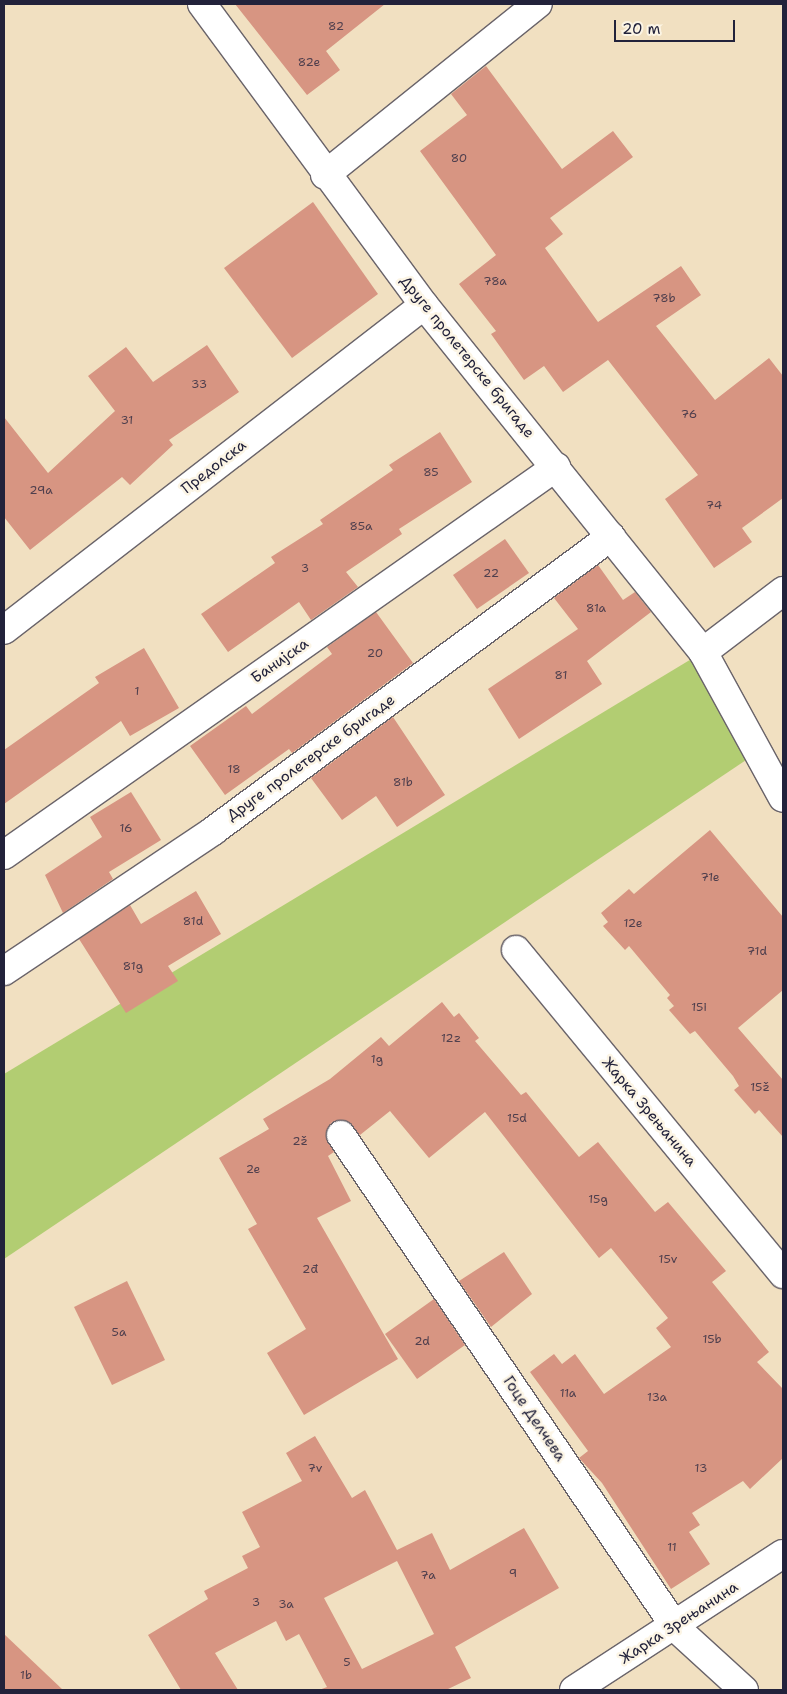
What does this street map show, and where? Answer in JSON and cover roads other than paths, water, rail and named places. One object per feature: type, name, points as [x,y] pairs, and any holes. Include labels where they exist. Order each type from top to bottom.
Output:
[{"type":"street","name":"Друге пролетерске бригаде","points":[[202,4],[325,175],[424,305],[703,652],[783,798]]},
{"type":"street","points":[[325,175],[538,4]]},
{"type":"street","name":"Предолска","points":[[4,630],[424,305]]},
{"type":"street","name":"Банијска","points":[[4,855],[556,467]]},
{"type":"street","name":"Друге пролетерске бригаде","points":[[4,970],[213,830],[611,536]]},
{"type":"street","points":[[703,652],[783,591]]},
{"type":"street","name":"Жарка Зрењанина","points":[[516,950],[783,1274]]},
{"type":"street","name":"Гоце Делчева","points":[[340,1134],[676,1628],[744,1690]]},
{"type":"street","name":"Жарка Зрењанина","points":[[574,1690],[676,1628],[783,1554]]}]
